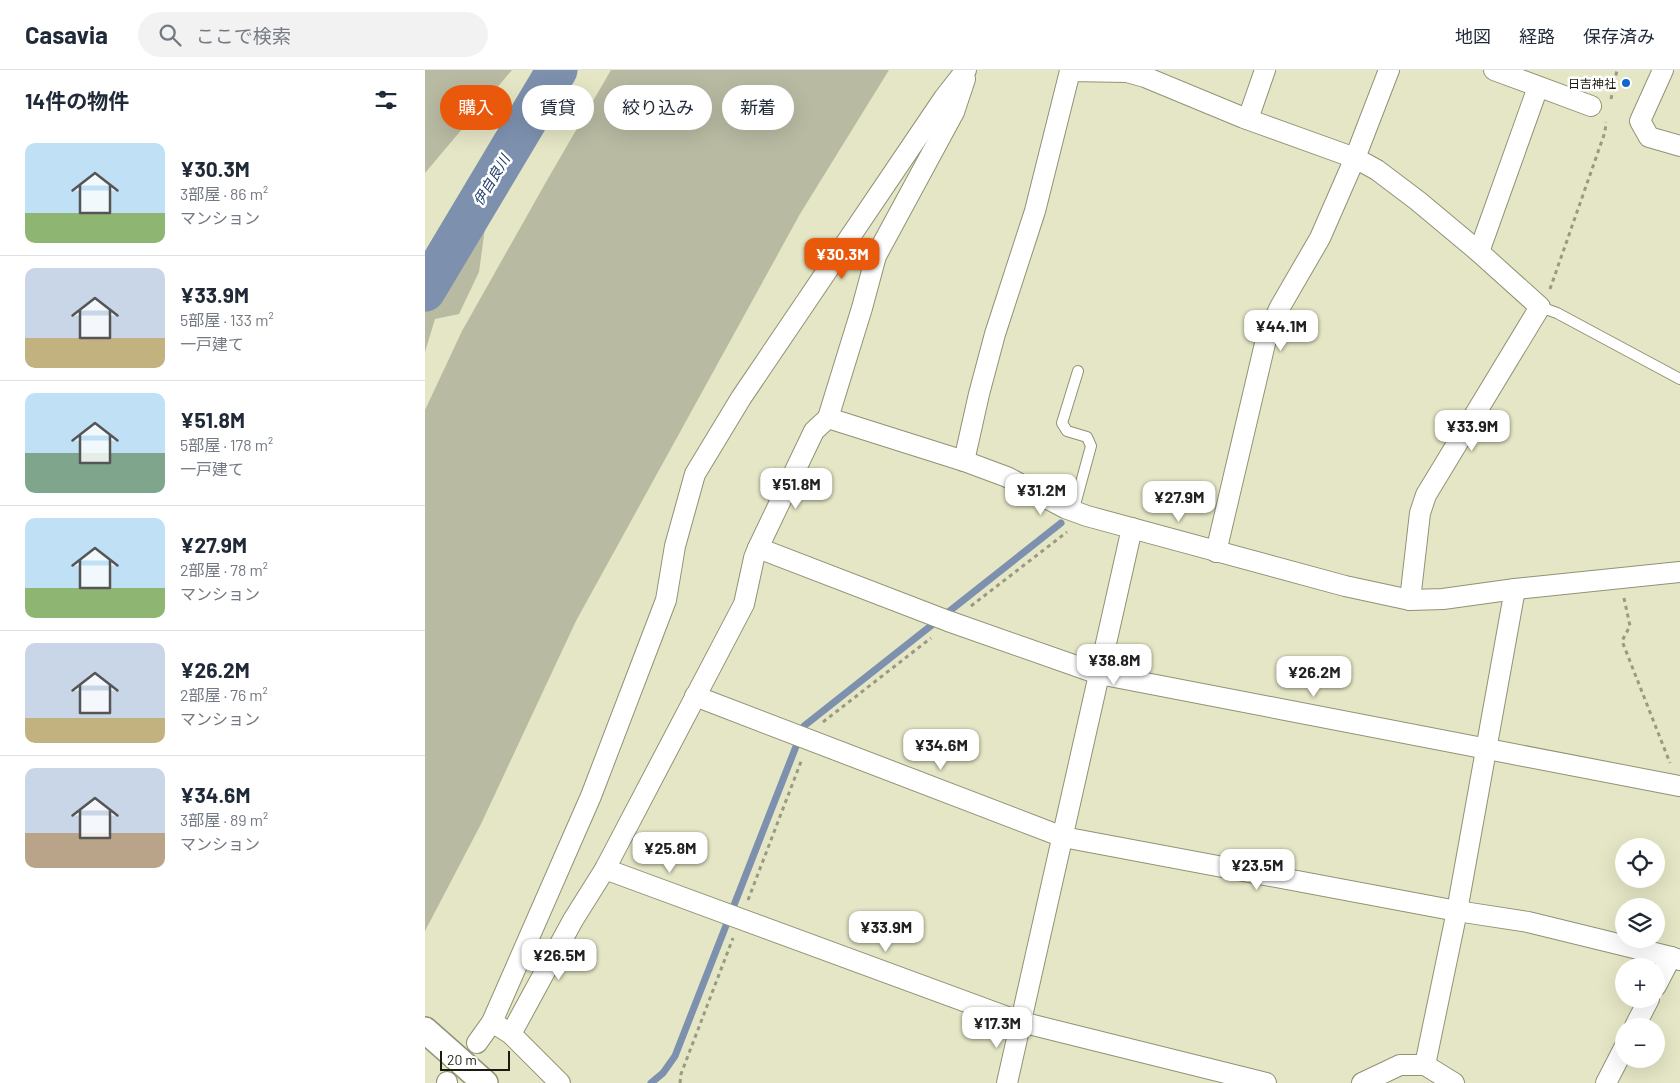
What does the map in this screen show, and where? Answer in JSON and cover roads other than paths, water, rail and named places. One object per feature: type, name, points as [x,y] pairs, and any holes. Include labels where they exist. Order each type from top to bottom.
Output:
[{"type":"street","points":[[511,1034],[573,920],[605,869],[744,604],[758,548],[814,431],[828,418],[876,256],[954,112],[967,70]]},
{"type":"street","points":[[477,1044],[493,1022],[591,796],[666,600],[675,546],[695,474],[741,398],[944,98],[967,70]]},
{"type":"street","points":[[1248,119],[1265,70]]},
{"type":"street","points":[[1216,552],[1267,334],[1280,307],[1320,238],[1355,158],[1389,70]]},
{"type":"street","points":[[1494,70],[1538,87],[1603,108]]},
{"type":"street","points":[[1663,70],[1640,121],[1649,137],[1680,146]]},
{"type":"street","points":[[964,462],[995,334],[1035,211],[1070,72],[1146,73],[1248,119],[1355,158],[1384,175],[1479,252],[1540,307],[1426,495],[1420,513],[1410,600]]},
{"type":"street","points":[[1479,252],[1538,87]]},
{"type":"street","points":[[828,418],[1007,477],[1073,512],[1345,586],[1410,600],[1443,599],[1680,572]]},
{"type":"street","points":[[1007,1083],[1132,528]]},
{"type":"street","points":[[758,548],[940,618],[1099,674],[1679,786]]},
{"type":"street","points":[[1425,1065],[1457,911],[1515,590]]},
{"type":"street","points":[[695,696],[1063,837],[1457,911],[1528,922],[1676,958],[1665,973]]},
{"type":"street","points":[[605,869],[1021,1022],[1266,1083]]},
{"type":"street","points":[[493,1022],[511,1034],[560,1083]]},
{"type":"street","points":[[425,1030],[485,1083]]},
{"type":"street","points":[[1362,1083],[1400,1065],[1425,1065],[1454,1083]]},
{"type":"street","points":[[1605,1083],[1615,1065]]},
{"type":"lane","points":[[1540,307],[1557,313],[1680,379]]},
{"type":"lane","points":[[1073,512],[1091,446],[1087,437],[1067,430],[1062,423],[1077,370]]},
{"type":"waterway","name":"伊自良川","points":[[425,291],[557,70]]},
{"type":"waterway","points":[[651,1083],[663,1073],[675,1056],[804,726],[1061,523]]},
{"type":"place","name":"日吉神社","points":[[1626,83]]}]
